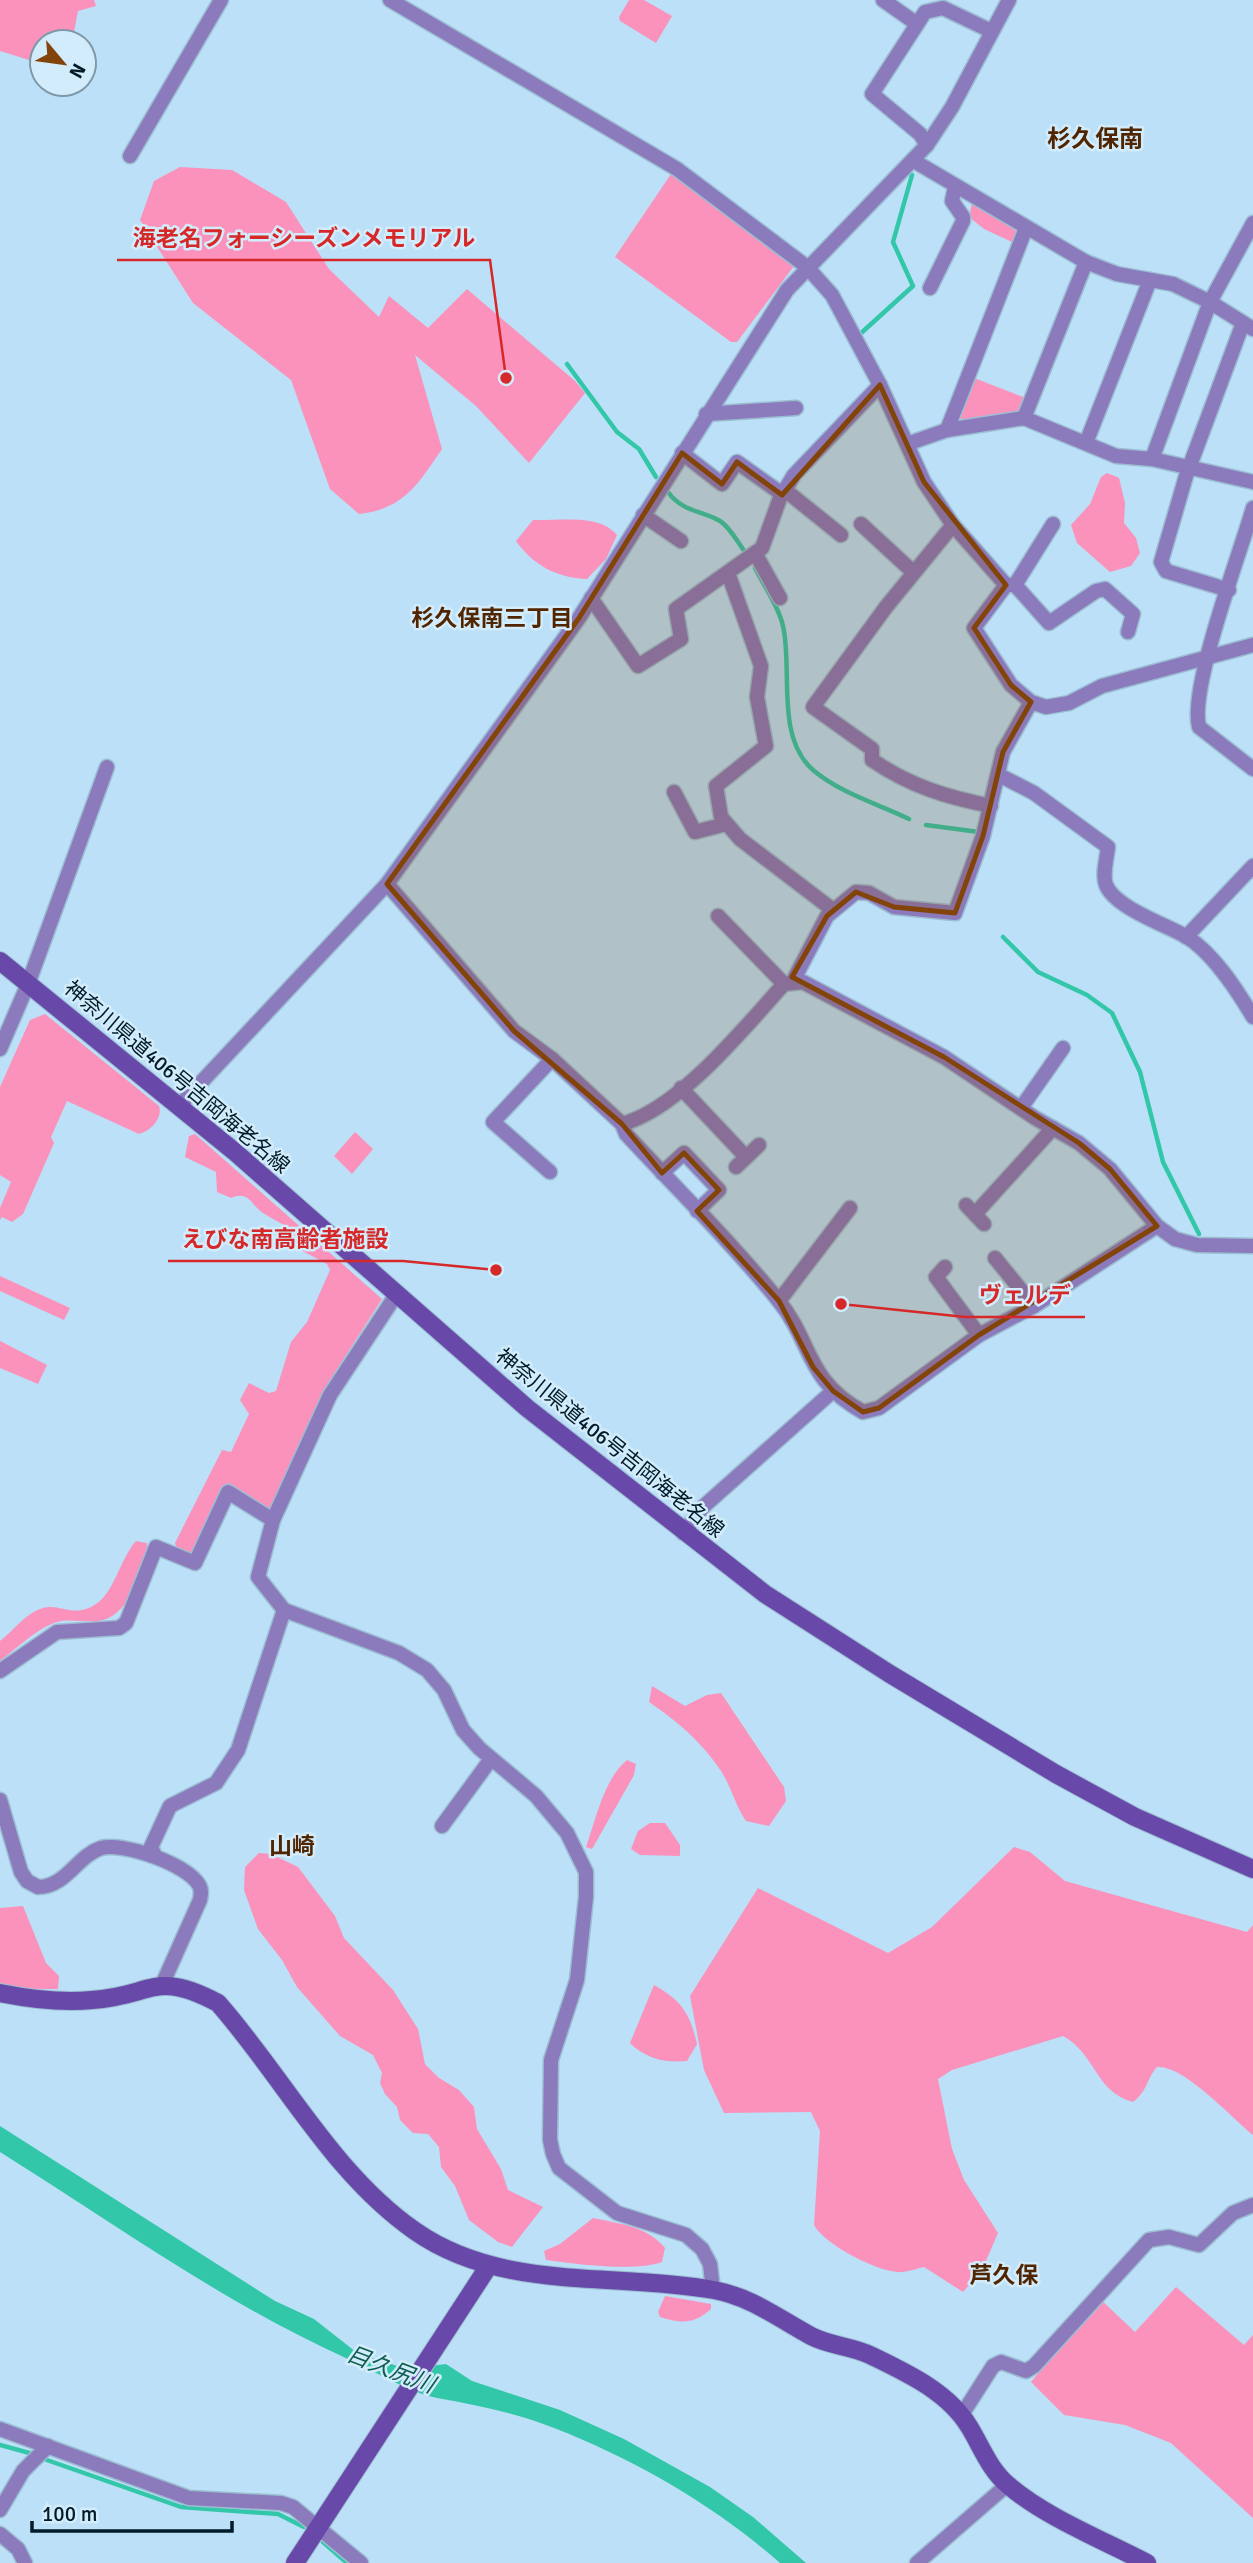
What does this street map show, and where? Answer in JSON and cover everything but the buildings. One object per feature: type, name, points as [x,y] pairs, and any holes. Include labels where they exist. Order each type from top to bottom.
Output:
[{"type":"street","points":[[130,156],[220,0]]},
{"type":"street","points":[[390,0],[677,169],[807,267],[832,295],[880,385],[924,482],[953,525],[1049,623],[1096,591],[1105,589],[1133,614],[1128,632]]},
{"type":"street","points":[[883,0],[917,24]]},
{"type":"street","points":[[179,1106],[387,884],[591,598],[762,324],[807,267],[928,145],[952,107],[1009,0]]},
{"type":"street","points":[[928,145],[920,134],[872,94],[925,12],[943,8],[991,31]]},
{"type":"street","points":[[914,161],[1086,262],[1117,274],[1173,284],[1248,326],[1191,467],[1161,562],[1166,571],[1229,590]]},
{"type":"street","points":[[930,288],[963,221],[953,201],[955,187]]},
{"type":"street","points":[[1152,459],[1209,302],[1252,226]]},
{"type":"street","points":[[947,430],[1026,228]]},
{"type":"street","points":[[1024,418],[1086,262]]},
{"type":"street","points":[[1086,443],[1150,280]]},
{"type":"street","points":[[591,598],[638,666],[681,639],[676,609],[755,554],[767,539],[784,492],[794,475],[880,385]]},
{"type":"street","points":[[706,414],[796,408]]},
{"type":"street","points":[[907,444],[947,430],[1024,418],[1116,456],[1152,459],[1253,482]]},
{"type":"street","points":[[682,453],[722,484],[737,462],[784,492],[841,535]]},
{"type":"street","points":[[1253,508],[1197,700],[1199,727],[1253,769]]},
{"type":"street","points":[[643,515],[681,541]]},
{"type":"street","points":[[861,523],[913,572]]},
{"type":"street","points":[[1053,524],[1010,585],[974,628],[1011,685],[1031,702],[1046,707],[1059,706],[1102,686],[1253,645]]},
{"type":"street","points":[[953,525],[913,572],[813,707],[872,750],[872,760],[899,779],[926,791],[990,806]]},
{"type":"street","points":[[755,554],[780,598]]},
{"type":"street","points":[[728,573],[761,666],[757,697],[766,746],[716,786],[721,817],[740,839],[833,910]]},
{"type":"street","points":[[622,1124],[639,1120],[722,1053],[788,982],[833,910],[856,892],[869,893],[894,907],[955,913],[990,806],[1003,752],[1031,702]]},
{"type":"street","points":[[1253,756],[1253,769]]},
{"type":"street","points":[[0,1048],[28,984],[107,767]]},
{"type":"street","points":[[999,775],[1034,793],[1108,847],[1105,883],[1111,893],[1149,919],[1186,937],[1231,984],[1253,1016]]},
{"type":"street","points":[[674,792],[695,832],[726,824]]},
{"type":"street","points":[[1186,937],[1253,866]]},
{"type":"street","points":[[387,884],[514,1031],[552,1059],[622,1124],[626,1134],[779,1301],[813,1367],[833,1391],[863,1412],[879,1408],[979,1335],[1034,1307],[1157,1226]]},
{"type":"street","points":[[718,916],[788,982],[803,982],[855,1007],[944,1057],[1079,1143],[1110,1169],[1157,1226],[1175,1239],[1197,1245],[1253,1246]]},
{"type":"street","name":"神奈川県道406号吉岡海老名線","points":[[0,961],[179,1106],[527,1408],[682,1532],[765,1594],[1056,1774],[1135,1817],[1253,1869]]},
{"type":"street","points":[[1021,1108],[1063,1048]]},
{"type":"street","points":[[550,1172],[493,1122],[552,1059]]},
{"type":"street","points":[[681,1088],[741,1162],[759,1145]]},
{"type":"street","points":[[975,1214],[996,1194],[1053,1128]]},
{"type":"street","points":[[662,1173],[684,1153],[719,1190],[697,1211]]},
{"type":"street","points":[[779,1301],[850,1208]]},
{"type":"street","points":[[995,1258],[1034,1307]]},
{"type":"street","points":[[945,1267],[936,1277],[979,1335]]},
{"type":"street","points":[[396,1295],[330,1395],[274,1520],[258,1577],[285,1611],[400,1653],[427,1670],[444,1689],[463,1730],[491,1759],[536,1796],[567,1833],[586,1872],[577,1980],[551,2060],[550,2140],[553,2154],[559,2168],[617,2213],[686,2235],[702,2249],[710,2264],[713,2290]]},
{"type":"street","points":[[682,1532],[704,1506],[833,1391]]},
{"type":"street","points":[[0,1671],[57,1632],[119,1628],[126,1623],[156,1547],[195,1563],[228,1492],[274,1520]]},
{"type":"street","points":[[155,1856],[151,1847],[170,1806],[216,1783],[237,1750],[285,1611]]},
{"type":"street","points":[[442,1826],[491,1759]]},
{"type":"street","points":[[0,1800],[21,1871],[27,1881],[38,1888],[62,1879],[99,1849],[112,1846],[155,1856],[192,1877],[201,1889],[200,1900],[162,1985]]},
{"type":"street","points":[[0,1993],[56,2001],[95,2000],[162,1985],[192,1989],[218,2003],[359,2183],[416,2231],[488,2267],[564,2278],[634,2280],[713,2290],[757,2304],[826,2343],[878,2359],[925,2383],[961,2416],[1007,2485],[1031,2502],[1147,2563]]},
{"type":"street","points":[[961,2416],[993,2366],[1001,2362],[1026,2371],[1034,2366],[1149,2240],[1169,2237],[1199,2245],[1233,2213],[1253,2205]]},
{"type":"street","points":[[295,2563],[434,2354],[488,2267]]},
{"type":"street","points":[[0,2429],[189,2498],[281,2503],[319,2525],[361,2563]]},
{"type":"street","points":[[0,2510],[23,2471],[48,2446]]},
{"type":"street","points":[[916,2563],[1007,2485]]},
{"type":"street","points":[[0,2535],[18,2549],[26,2563]]},
{"type":"highlighted area","points":[[880,385],[924,482],[1006,585],[974,628],[1011,685],[1031,702],[1003,752],[983,836],[955,913],[894,907],[856,892],[827,916],[792,977],[944,1057],[1079,1143],[1110,1169],[1157,1226],[979,1335],[879,1408],[863,1412],[833,1391],[813,1367],[779,1301],[697,1211],[719,1190],[684,1153],[662,1173],[622,1124],[514,1031],[387,884],[579,618],[682,453],[722,484],[737,462],[782,495]]},
{"type":"shaded area","points":[[0,0],[94,0],[96,6],[78,11],[75,28],[28,28],[28,60],[0,51]]},
{"type":"shaded area","points":[[629,0],[644,0],[672,16],[656,43],[620,21],[619,17]]},
{"type":"shaded area","points":[[180,167],[232,170],[286,202],[329,269],[379,317],[389,296],[428,328],[467,289],[575,381],[585,393],[529,463],[476,406],[415,355],[442,449],[408,493],[388,507],[359,514],[330,489],[291,380],[193,303],[140,220],[154,181]]},
{"type":"shaded area","points":[[671,174],[794,266],[737,342],[731,342],[615,257]]},
{"type":"shaded area","points":[[972,203],[1013,226],[1017,234],[1012,242],[984,229],[969,217]]},
{"type":"shaded area","points":[[974,378],[1028,399],[1022,412],[963,422],[959,415]]},
{"type":"shaded area","points":[[1107,473],[1119,478],[1125,503],[1124,523],[1136,538],[1140,553],[1131,566],[1110,572],[1077,543],[1071,525],[1090,504],[1101,477]]},
{"type":"shaded area","points":[[533,520],[590,521],[609,528],[617,535],[606,559],[587,579],[576,578],[547,569],[530,557],[516,541]]},
{"type":"shaded area","points":[[45,1014],[159,1106],[160,1111],[152,1127],[139,1134],[67,1101],[51,1137],[54,1143],[23,1214],[12,1222],[2,1217],[0,1220],[0,1208],[11,1182],[0,1175],[0,1087],[30,1020]]},
{"type":"shaded area","points":[[355,1132],[373,1149],[352,1174],[334,1156]]},
{"type":"shaded area","points":[[195,1134],[382,1299],[323,1391],[277,1509],[268,1511],[227,1486],[191,1556],[177,1549],[175,1543],[222,1450],[231,1452],[249,1414],[240,1400],[249,1383],[269,1393],[276,1391],[291,1342],[307,1322],[330,1270],[327,1264],[297,1248],[293,1230],[263,1213],[246,1197],[231,1198],[217,1192],[216,1172],[185,1157],[189,1136]]},
{"type":"shaded area","points":[[0,1276],[70,1308],[64,1320],[0,1291]]},
{"type":"shaded area","points":[[0,1341],[47,1365],[38,1384],[0,1368]]},
{"type":"shaded area","points":[[136,1541],[147,1543],[144,1564],[135,1588],[121,1609],[103,1620],[66,1621],[47,1626],[0,1661],[0,1641],[31,1613],[50,1607],[81,1610],[102,1599]]},
{"type":"shaded area","points":[[652,1686],[685,1706],[707,1695],[721,1693],[784,1787],[786,1801],[769,1826],[746,1821],[714,1760],[697,1741],[649,1702]]},
{"type":"shaded area","points":[[627,1760],[636,1764],[634,1775],[592,1849],[586,1847],[607,1788]]},
{"type":"shaded area","points":[[650,1823],[665,1823],[680,1845],[680,1856],[640,1855],[631,1849],[638,1831]]},
{"type":"shaded area","points":[[1014,1847],[1030,1852],[1065,1881],[1247,1932],[1253,1925],[1253,2135],[1193,2083],[1168,2069],[1157,2067],[1133,2102],[1120,2097],[1103,2081],[1083,2052],[1063,2036],[952,2070],[938,2079],[952,2149],[964,2180],[998,2233],[982,2270],[963,2292],[924,2267],[897,2272],[864,2262],[820,2233],[814,2225],[820,2131],[811,2112],[724,2113],[704,2070],[690,1996],[758,1888],[888,1953],[932,1927]]},
{"type":"shaded area","points":[[259,1853],[271,1854],[298,1867],[335,1916],[344,1938],[393,1990],[418,2029],[425,2064],[439,2078],[459,2090],[474,2107],[477,2129],[501,2169],[508,2190],[543,2207],[512,2247],[498,2242],[469,2220],[455,2186],[441,2167],[439,2147],[428,2134],[413,2133],[400,2120],[397,2107],[385,2094],[380,2083],[382,2073],[373,2055],[340,2036],[297,1987],[282,1960],[258,1929],[244,1890],[245,1867]]},
{"type":"shaded area","points":[[23,1906],[46,1963],[59,1976],[58,1989],[21,1989],[0,1983],[0,1908]]},
{"type":"shaded area","points":[[654,1985],[678,2002],[691,2024],[697,2044],[687,2061],[656,2059],[630,2043]]},
{"type":"shaded area","points":[[593,2218],[632,2227],[650,2235],[665,2248],[662,2262],[622,2267],[546,2260],[544,2251],[560,2244]]},
{"type":"shaded area","points":[[1176,2287],[1244,2345],[1253,2335],[1253,2518],[1171,2443],[1125,2425],[1064,2415],[1031,2382],[1099,2298],[1135,2332]]},
{"type":"shaded area","points":[[665,2296],[711,2304],[711,2309],[699,2318],[681,2322],[660,2317],[658,2312]]},
{"type":"water","name":"目久尻川","points":[[0,2126],[275,2301],[314,2319],[356,2352],[406,2369],[446,2364],[472,2381],[560,2410],[624,2439],[710,2487],[753,2517],[806,2563],[780,2563],[701,2503],[615,2454],[525,2418],[416,2392],[259,2314],[171,2262],[0,2152]]},
{"type":"waterway","points":[[859,335],[913,286],[893,242],[912,175]]},
{"type":"waterway","points":[[567,364],[617,432],[639,449],[656,477]]},
{"type":"waterway","points":[[668,492],[680,504],[724,524],[745,552]]},
{"type":"waterway","points":[[755,568],[775,604],[783,626],[789,721],[801,756],[813,770],[835,785],[909,819]]},
{"type":"waterway","points":[[926,825],[979,832]]},
{"type":"waterway","points":[[1003,937],[1038,972],[1087,995],[1112,1013],[1140,1072],[1163,1162],[1199,1234]]},
{"type":"waterway","points":[[0,2445],[33,2454]]},
{"type":"waterway","points":[[44,2459],[181,2507],[278,2514],[304,2527]]},
{"type":"waterway","points":[[323,2542],[347,2563]]},
{"type":"place","name":"海老名フォーシーズンメモリアル","points":[[506,378]]},
{"type":"place","name":"えびな南高齢者施設","points":[[496,1270]]},
{"type":"place","name":"ヴェルデ","points":[[841,1304]]},
{"type":"district","name":"杉久保南","points":[[1095,139]]},
{"type":"district","name":"杉久保南三丁目","points":[[492,618]]},
{"type":"district","name":"山崎","points":[[292,1846]]},
{"type":"district","name":"芦久保","points":[[1004,2275]]}]
